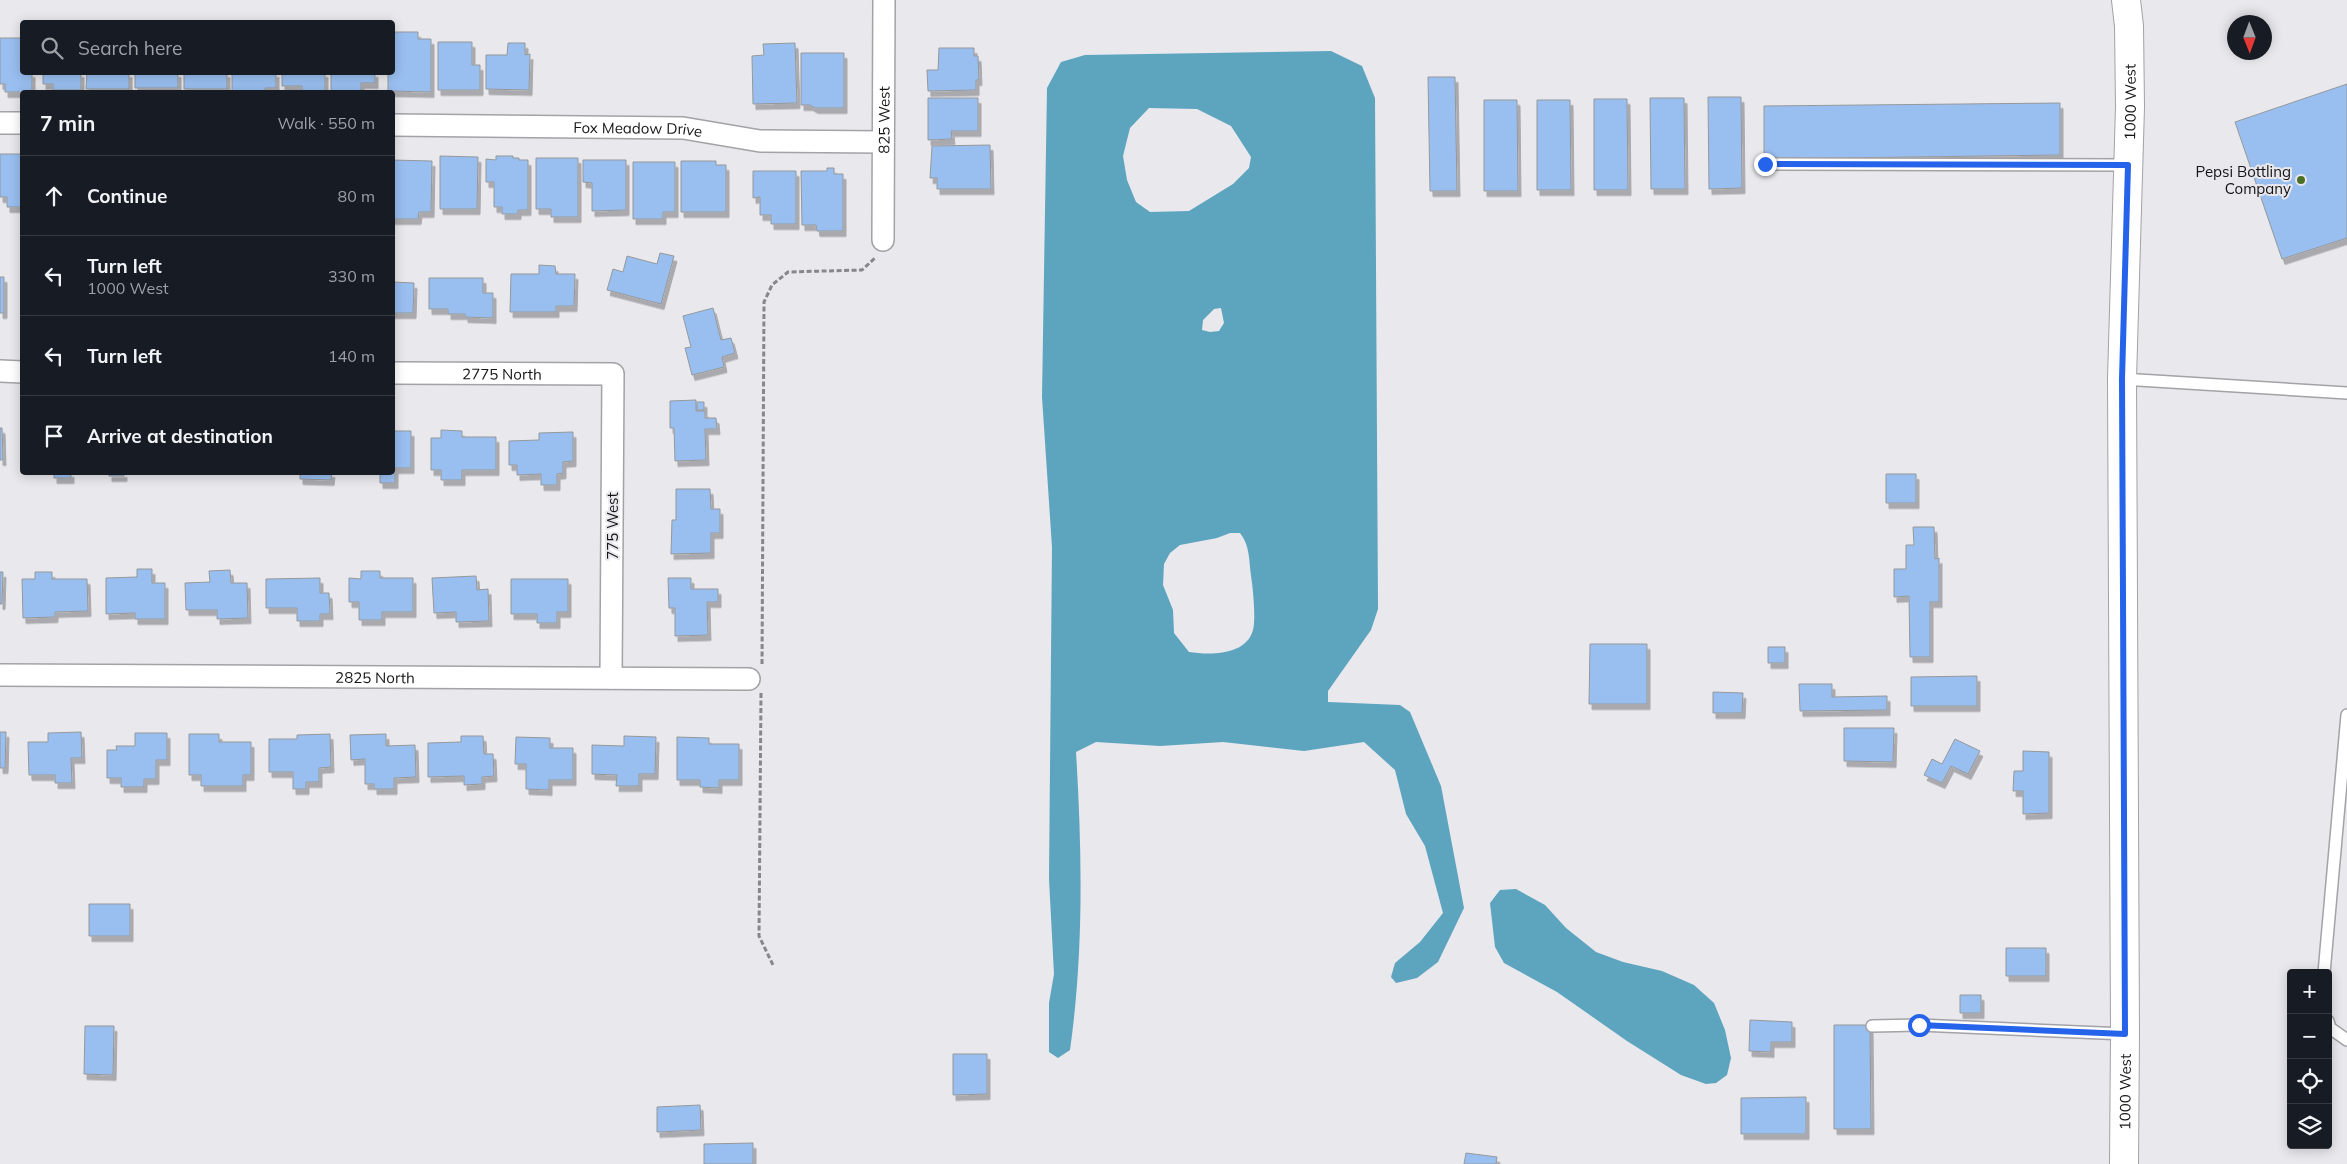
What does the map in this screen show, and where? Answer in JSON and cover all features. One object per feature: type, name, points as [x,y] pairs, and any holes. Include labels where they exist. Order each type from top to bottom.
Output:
[{"type":"street","name":"825 West","points":[[883,240],[884,0]]},
{"type":"street","name":"1000 West","points":[[2124,1164],[2122,379],[2130,107],[2130,26],[2126,0]]},
{"type":"street","points":[[0,123],[20,123]]},
{"type":"street","name":"Fox Meadow Drive","points":[[395,125],[683,128],[760,141],[883,142]]},
{"type":"street","points":[[0,372],[20,372]]},
{"type":"street","name":"2775 North","points":[[395,373],[613,374]]},
{"type":"street","name":"775 West","points":[[611,678],[613,374]]},
{"type":"street","name":"2825 North","points":[[0,675],[757,678]]},
{"type":"lane","points":[[1765,164],[2128,165]]},
{"type":"lane","points":[[2122,379],[2347,393]]},
{"type":"lane","points":[[2324,969],[2347,715]]},
{"type":"lane","points":[[1872,1026],[1919,1025],[2125,1034]]},
{"type":"lane","points":[[2332,1029],[2347,1040]]},
{"type":"path","points":[[774,967],[759,936],[757,678],[764,302],[772,284],[788,272],[862,270],[879,254],[883,240]]},
{"type":"water","points":[[1331,51],[1362,66],[1375,98],[1378,609],[1371,630],[1328,691],[1328,702],[1400,705],[1410,712],[1441,786],[1464,908],[1438,962],[1417,978],[1396,983],[1391,977],[1395,963],[1420,942],[1443,913],[1425,846],[1406,814],[1395,770],[1364,742],[1304,751],[1223,742],[1160,746],[1096,742],[1076,752],[1080,826],[1080,938],[1078,975],[1070,1050],[1058,1058],[1049,1052],[1049,1003],[1054,974],[1049,879],[1052,547],[1042,397],[1047,88],[1061,62],[1085,55]],"holes":[[[1149,108],[1197,109],[1231,126],[1251,157],[1249,168],[1233,184],[1189,211],[1150,212],[1136,202],[1127,180],[1123,156],[1130,128]],[[1221,308],[1224,323],[1219,331],[1210,332],[1202,330],[1203,320],[1214,309]],[[1230,533],[1240,533],[1246,543],[1253,595],[1253,630],[1249,639],[1235,649],[1216,653],[1189,652],[1174,633],[1173,610],[1163,585],[1164,564],[1170,553],[1180,545],[1217,538]]]},
{"type":"water","points":[[1516,889],[1545,905],[1566,928],[1596,952],[1623,962],[1662,971],[1694,985],[1714,1003],[1725,1030],[1731,1058],[1727,1075],[1716,1083],[1706,1084],[1681,1075],[1627,1041],[1557,992],[1504,963],[1495,947],[1490,903],[1500,890]]},
{"type":"building","points":[[395,32],[418,32],[418,39],[431,39],[431,92],[388,90],[388,75],[395,75]]},
{"type":"building","points":[[0,38],[20,38],[20,75],[32,75],[32,90],[5,92],[5,84],[0,84]]},
{"type":"building","points":[[438,42],[472,42],[472,65],[480,65],[480,90],[438,90]]},
{"type":"building","points":[[508,43],[525,43],[525,55],[530,54],[529,90],[486,89],[486,55],[507,55]]},
{"type":"building","points":[[795,43],[797,103],[753,104],[752,56],[764,55],[763,44]]},
{"type":"building","points":[[939,48],[974,48],[974,56],[978,56],[979,80],[976,80],[976,90],[928,91],[927,70],[938,70]]},
{"type":"building","points":[[801,53],[844,53],[844,108],[815,108],[810,105],[801,105]]},
{"type":"building","points":[[43,75],[81,75],[81,90],[53,90],[53,84],[43,84]]},
{"type":"building","points":[[87,75],[129,75],[129,89],[86,89]]},
{"type":"building","points":[[135,75],[178,75],[178,88],[135,88]]},
{"type":"building","points":[[184,75],[227,75],[227,89],[184,89]]},
{"type":"building","points":[[232,75],[276,75],[276,88],[232,90]]},
{"type":"building","points":[[282,75],[325,75],[325,90],[302,90],[302,86],[282,86]]},
{"type":"building","points":[[331,75],[375,75],[375,83],[361,83],[361,90],[331,90]]},
{"type":"building","points":[[1428,77],[1455,77],[1457,191],[1430,191]]},
{"type":"building","name":"Pepsi Bottling Company","points":[[2347,84],[2347,238],[2282,259],[2235,122]]},
{"type":"building","points":[[1708,97],[1741,97],[1742,188],[1709,189]]},
{"type":"building","points":[[928,98],[978,98],[978,131],[951,131],[952,139],[928,140]]},
{"type":"building","points":[[1650,98],[1684,98],[1685,189],[1651,189]]},
{"type":"building","points":[[1594,99],[1627,99],[1628,190],[1594,190]]},
{"type":"building","points":[[1484,100],[1517,100],[1518,191],[1484,191]]},
{"type":"building","points":[[1537,100],[1570,100],[1571,190],[1537,190]]},
{"type":"building","points":[[2060,103],[2060,155],[1764,159],[1764,106]]},
{"type":"building","points":[[990,145],[991,189],[937,189],[937,178],[930,178],[932,146]]},
{"type":"building","points":[[0,154],[20,154],[20,207],[7,207],[7,197],[0,197]]},
{"type":"building","points":[[440,156],[478,157],[477,209],[440,209]]},
{"type":"building","points":[[496,156],[513,156],[513,158],[519,158],[519,160],[528,160],[528,210],[518,210],[518,214],[502,214],[502,207],[494,207],[494,182],[486,182],[486,159],[496,160]]},
{"type":"building","points":[[536,158],[578,158],[578,217],[551,217],[551,209],[536,209]]},
{"type":"building","points":[[395,160],[432,161],[431,212],[419,212],[418,219],[395,219]]},
{"type":"building","points":[[583,160],[626,160],[626,210],[592,211],[592,183],[583,182]]},
{"type":"building","points":[[681,161],[716,161],[716,165],[726,165],[726,212],[681,212]]},
{"type":"building","points":[[633,162],[675,162],[675,212],[663,212],[663,219],[633,219]]},
{"type":"building","points":[[827,168],[834,168],[834,174],[843,174],[843,231],[817,231],[816,225],[802,225],[801,171],[827,171]]},
{"type":"building","points":[[753,171],[796,171],[796,224],[771,224],[771,215],[760,215],[760,197],[753,198]]},
{"type":"building","points":[[660,253],[674,256],[661,304],[607,290],[613,269],[623,272],[627,256],[657,264]]},
{"type":"building","points":[[539,265],[555,266],[556,274],[575,274],[574,306],[556,306],[556,312],[510,312],[511,274],[539,274]]},
{"type":"building","points":[[0,277],[4,277],[4,313],[0,313]]},
{"type":"building","points":[[429,278],[483,278],[483,293],[493,293],[493,318],[465,317],[465,314],[448,314],[448,309],[429,309]]},
{"type":"building","points":[[395,282],[414,283],[413,313],[395,313]]},
{"type":"building","points":[[713,308],[721,340],[731,338],[735,353],[722,357],[724,367],[692,375],[685,348],[691,347],[683,316]]},
{"type":"building","points":[[696,400],[696,411],[705,411],[705,418],[716,418],[717,429],[705,429],[706,460],[675,461],[674,428],[670,428],[670,401]]},
{"type":"building","points":[[697,402],[704,402],[704,410],[697,410]]},
{"type":"building","points":[[0,428],[2,428],[3,460],[0,460]]},
{"type":"building","points":[[441,430],[462,431],[462,437],[496,437],[496,470],[462,470],[462,480],[441,480],[441,470],[431,470],[431,438],[441,438]]},
{"type":"building","points":[[395,431],[411,431],[411,468],[395,468]]},
{"type":"building","points":[[573,432],[573,461],[563,462],[563,473],[557,474],[557,485],[541,485],[541,474],[517,475],[517,465],[509,465],[509,441],[539,440],[539,433]]},
{"type":"building","points":[[1886,474],[1916,474],[1916,503],[1886,503]]},
{"type":"building","points":[[54,475],[71,475],[71,478],[54,478]]},
{"type":"building","points":[[300,475],[332,475],[331,480],[300,479]]},
{"type":"building","points":[[380,475],[395,475],[395,483],[380,483]]},
{"type":"building","points":[[676,489],[710,489],[711,509],[720,509],[720,533],[711,533],[711,553],[671,554],[672,520],[676,520]]},
{"type":"building","points":[[1913,527],[1934,527],[1935,559],[1939,558],[1939,602],[1930,602],[1930,657],[1910,657],[1909,596],[1894,597],[1894,569],[1906,569],[1906,545],[1914,545]]},
{"type":"building","points":[[137,569],[152,569],[152,583],[165,583],[165,619],[135,619],[135,613],[106,614],[106,578],[137,577]]},
{"type":"building","points":[[230,570],[231,583],[247,583],[248,618],[217,619],[217,610],[186,610],[185,583],[210,582],[209,571]]},
{"type":"building","points":[[361,571],[380,571],[380,578],[413,578],[413,612],[382,612],[382,620],[359,620],[359,602],[349,602],[349,578],[361,579]]},
{"type":"building","points":[[0,572],[3,572],[2,604],[0,604]]},
{"type":"building","points":[[35,572],[52,572],[52,579],[87,579],[88,611],[55,612],[55,617],[23,618],[22,579],[35,579]]},
{"type":"building","points":[[476,576],[477,590],[488,589],[489,621],[456,622],[456,612],[434,613],[432,578]]},
{"type":"building","points":[[320,578],[320,593],[329,593],[330,614],[320,614],[320,621],[297,621],[297,608],[266,608],[266,579]]},
{"type":"building","points":[[668,578],[691,578],[691,589],[718,589],[718,602],[707,602],[708,635],[675,636],[675,608],[669,608]]},
{"type":"building","points":[[511,579],[568,579],[568,612],[557,612],[557,623],[537,623],[537,614],[511,614]]},
{"type":"building","points":[[1590,644],[1647,644],[1647,704],[1589,704]]},
{"type":"building","points":[[1768,647],[1785,647],[1785,663],[1768,663]]},
{"type":"building","points":[[1977,676],[1977,706],[1911,706],[1911,677]]},
{"type":"building","points":[[1799,684],[1832,684],[1832,697],[1887,696],[1887,710],[1800,711]]},
{"type":"building","points":[[1713,692],[1743,693],[1742,713],[1713,713]]},
{"type":"building","points":[[1844,728],[1894,728],[1893,762],[1844,761]]},
{"type":"building","points":[[0,732],[6,732],[5,768],[0,768]]},
{"type":"building","points":[[81,732],[82,758],[71,758],[72,783],[55,783],[55,775],[29,775],[28,742],[48,742],[48,733]]},
{"type":"building","points":[[135,733],[167,733],[167,760],[156,760],[156,779],[144,779],[144,787],[121,787],[121,778],[107,778],[107,750],[117,750],[116,746],[135,746]]},
{"type":"building","points":[[189,734],[219,734],[219,742],[251,742],[251,775],[243,775],[243,786],[201,786],[201,775],[189,775]]},
{"type":"building","points":[[330,734],[331,767],[319,768],[319,782],[306,782],[306,789],[293,789],[293,772],[269,772],[269,739],[297,739],[297,735]]},
{"type":"building","points":[[386,734],[386,746],[415,745],[416,777],[394,778],[394,789],[374,789],[374,784],[365,784],[365,759],[351,760],[350,735]]},
{"type":"building","points":[[461,736],[483,736],[484,754],[493,754],[494,776],[482,777],[482,784],[464,785],[464,776],[428,777],[428,743],[461,742]]},
{"type":"building","points":[[624,736],[656,737],[655,774],[639,774],[639,786],[616,786],[617,775],[592,774],[592,745],[624,746]]},
{"type":"building","points":[[516,737],[550,738],[550,748],[573,748],[573,780],[549,780],[549,790],[526,789],[526,764],[515,764]]},
{"type":"building","points":[[677,737],[709,738],[709,744],[739,744],[739,780],[719,780],[719,788],[700,787],[700,780],[677,780]]},
{"type":"building","points":[[1955,739],[1980,751],[1968,774],[1951,766],[1942,783],[1924,775],[1932,759],[1942,764]]},
{"type":"building","points":[[2023,751],[2049,752],[2049,813],[2023,814],[2023,791],[2013,791],[2014,771],[2023,771]]},
{"type":"building","points":[[89,904],[130,904],[130,936],[89,936]]},
{"type":"building","points":[[2006,948],[2046,948],[2046,976],[2006,976]]},
{"type":"building","points":[[1960,995],[1981,995],[1981,1013],[1960,1013]]},
{"type":"building","points":[[1750,1020],[1792,1022],[1792,1042],[1771,1042],[1771,1052],[1749,1051]]},
{"type":"building","points":[[1834,1025],[1870,1025],[1871,1129],[1834,1129]]},
{"type":"building","points":[[85,1026],[114,1026],[113,1075],[84,1074]]},
{"type":"building","points":[[953,1054],[987,1054],[987,1094],[953,1095]]},
{"type":"building","points":[[1806,1097],[1806,1134],[1741,1134],[1741,1098]]},
{"type":"building","points":[[700,1105],[701,1130],[657,1132],[657,1107]]},
{"type":"building","points":[[753,1143],[753,1164],[704,1164],[704,1144]]},
{"type":"building","points":[[1466,1153],[1497,1157],[1496,1164],[1464,1164]]},
{"type":"place","name":"Pepsi Bottling Company","points":[[2301,180]]},
{"type":"route","points":[[1765,164],[2128,165],[2122,379],[2125,1034],[1919,1025]]}]
